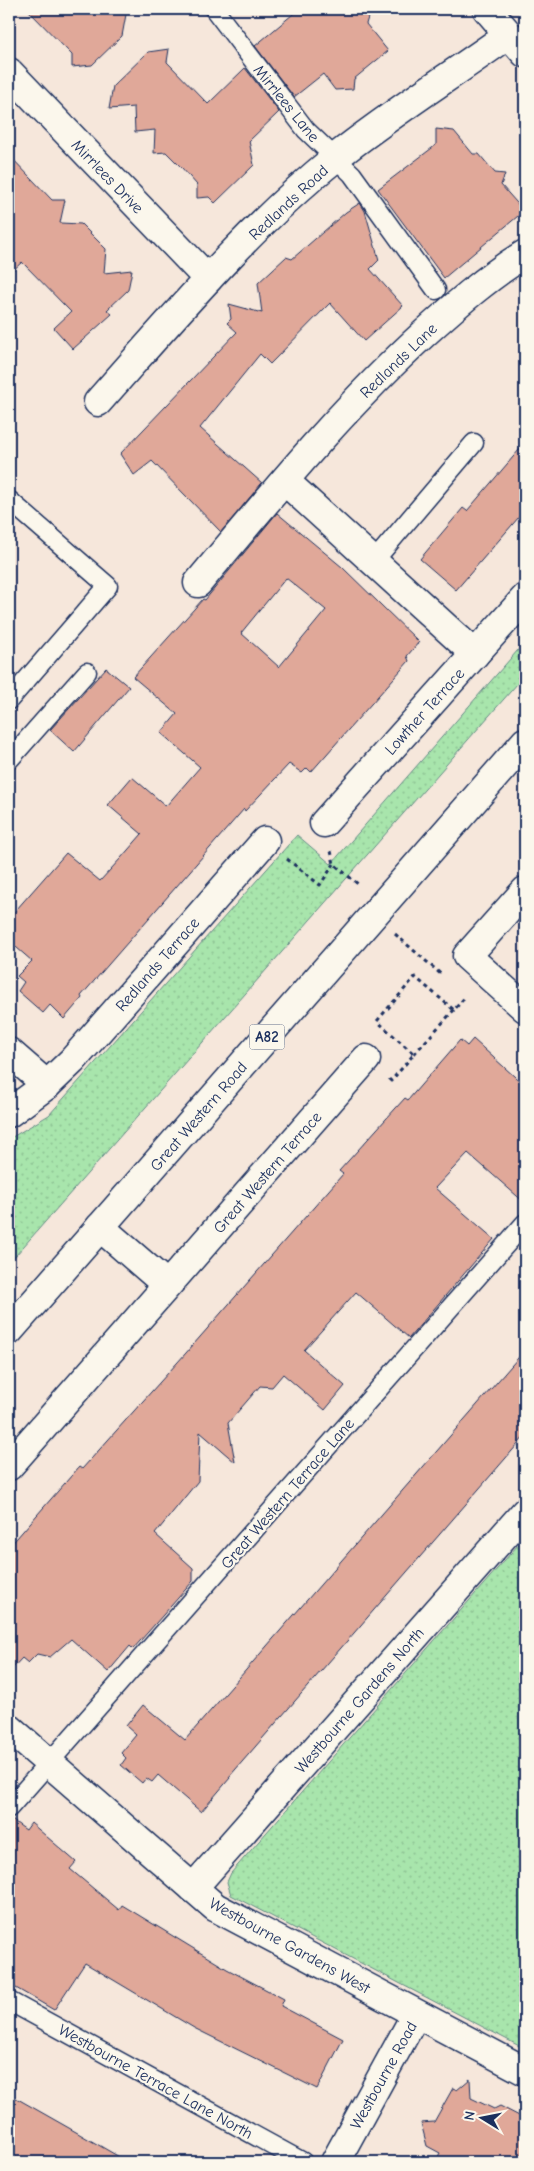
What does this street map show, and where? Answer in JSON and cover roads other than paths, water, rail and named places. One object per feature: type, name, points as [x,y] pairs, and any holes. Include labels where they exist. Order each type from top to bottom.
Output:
[{"type":"street","points":[[488,9],[517,44]]},
{"type":"street","name":"Redlands Road","points":[[98,402],[208,279],[335,158],[517,44]]},
{"type":"street","name":"Mirrlees Drive","points":[[9,72],[208,279]]},
{"type":"street","name":"Redlands Lane","points":[[198,583],[334,422],[384,370],[455,306],[525,254]]},
{"type":"street","points":[[285,481],[374,560],[475,654]]},
{"type":"street","name":"Lowther Terrace","points":[[324,823],[525,598]]},
{"type":"street","name":"Great Western Road","points":[[9,1331],[525,742]]},
{"type":"street","name":"Redlands Terrace","points":[[9,1113],[47,1085],[72,1061],[265,841]]},
{"type":"street","points":[[525,891],[477,965],[525,1008]]},
{"type":"street","points":[[9,1052],[47,1085]]},
{"type":"street","name":"Great Western Terrace","points":[[9,1466],[366,1059]]},
{"type":"street","points":[[100,1227],[167,1285]]},
{"type":"street","name":"Westbourne Gardens North","points":[[193,1888],[525,1512]]},
{"type":"street","name":"Westbourne Gardens West","points":[[9,1728],[215,1907],[525,2071]]},
{"type":"street","name":"Westbourne Road","points":[[335,2162],[416,2014]]},
{"type":"lane","name":"Mirrlees Lane","points":[[214,9],[306,130],[352,174],[436,290]]},
{"type":"lane","points":[[374,560],[474,443]]},
{"type":"lane","points":[[9,500],[108,586],[9,700]]},
{"type":"lane","points":[[9,760],[87,672]]},
{"type":"lane","name":"Great Western Terrace Lane","points":[[9,1808],[525,1222]]},
{"type":"lane","name":"Westbourne Terrace Lane North","points":[[9,2001],[303,2162]]}]
